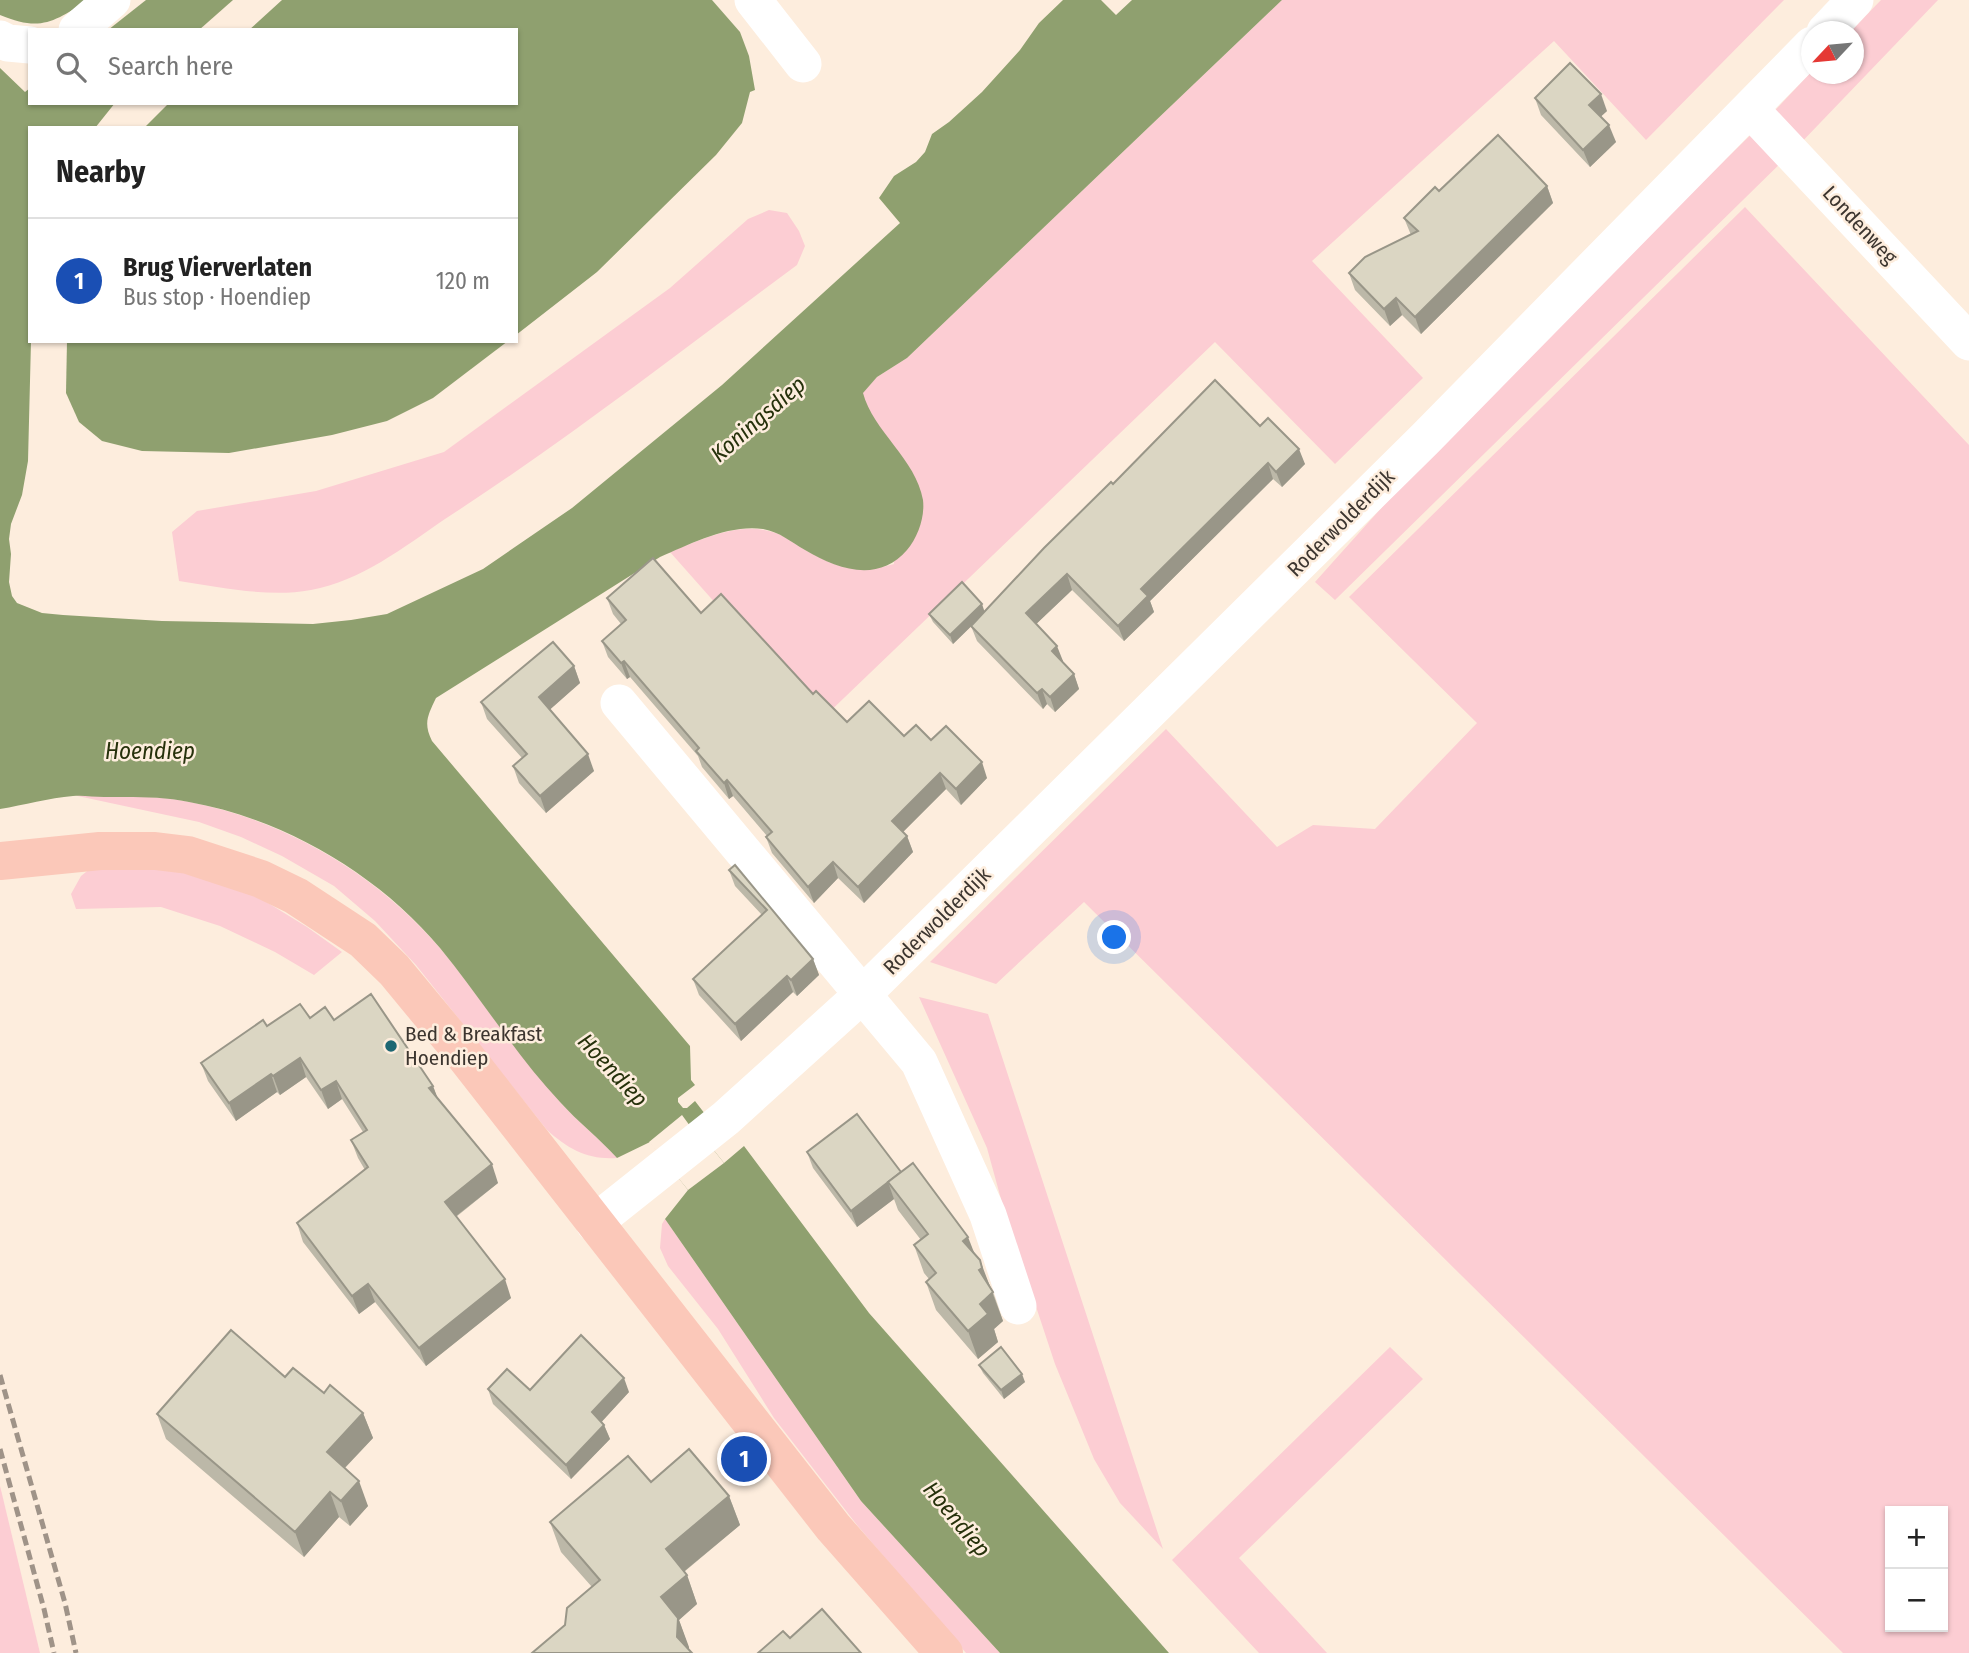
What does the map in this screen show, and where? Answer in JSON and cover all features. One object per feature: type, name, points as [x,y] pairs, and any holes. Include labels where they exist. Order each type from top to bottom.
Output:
[{"type":"main road","points":[[0,861],[100,851],[155,850],[188,855],[261,879],[296,896],[363,940],[394,970],[461,1051],[832,1527],[944,1653]]},
{"type":"street","points":[[79,28],[113,0]]},
{"type":"street","points":[[753,0],[803,64]]},
{"type":"street","points":[[1835,21],[1855,0]]},
{"type":"street","points":[[0,39],[8,43],[28,45]]},
{"type":"street","name":"Roderwolderdijk","points":[[594,1223],[726,1118],[863,994],[1416,449],[1801,55]]},
{"type":"street","name":"Londenweg","points":[[1750,109],[1969,342]]},
{"type":"street","points":[[619,704],[919,1062],[988,1215],[1018,1306]]},
{"type":"shaded area","points":[[1282,0],[1784,0],[1646,140],[1554,41],[1312,261],[1423,378],[1335,464],[1215,342],[820,721],[670,552],[728,531],[752,529],[776,533],[839,566],[869,569],[894,564],[874,418],[862,393],[877,377],[907,358]]},
{"type":"shaded area","points":[[1881,0],[1938,0],[1864,77],[1864,21],[1861,21]]},
{"type":"shaded area","points":[[1801,83],[1857,84],[1796,148],[1335,600],[1315,582],[1479,399]]},
{"type":"shaded area","points":[[1745,207],[1969,445],[1969,1653],[1843,1653],[1084,902],[996,984],[930,962],[1166,729],[1277,847],[1313,825],[1375,829],[1477,723],[1349,597]]},
{"type":"shaded area","points":[[769,210],[787,213],[799,231],[805,246],[797,265],[579,427],[398,551],[365,571],[329,586],[311,590],[261,592],[179,581],[172,532],[197,511],[316,491],[444,452],[670,288],[748,219]]},
{"type":"shaded area","points":[[73,795],[161,798],[226,811],[294,837],[357,874],[414,920],[439,947],[556,1097],[617,1158],[597,1157],[579,1152],[547,1130],[416,965],[375,921],[334,886],[282,856],[199,822]]},
{"type":"shaded area","points":[[96,864],[191,869],[255,895],[342,952],[314,975],[275,952],[220,926],[161,907],[76,909],[71,894],[81,876]]},
{"type":"shaded area","points":[[919,997],[988,1014],[1163,1549],[1120,1503],[1094,1459],[1055,1364],[1004,1210],[987,1148]]},
{"type":"shaded area","points":[[665,1219],[861,1501],[1000,1653],[966,1653],[857,1525],[774,1418],[718,1329],[668,1266],[660,1248],[662,1224]]},
{"type":"shaded area","points":[[1390,1347],[1423,1379],[1239,1558],[1327,1653],[1259,1653],[1172,1560]]},
{"type":"shaded area","points":[[0,1486],[2,1494],[40,1653],[0,1653]]},
{"type":"water","points":[[0,0],[89,0],[56,19],[37,24],[0,15]]},
{"type":"water","points":[[146,0],[233,0],[201,28],[111,28]]},
{"type":"water","points":[[282,0],[712,0],[740,32],[749,56],[755,90],[750,92],[742,123],[716,155],[597,272],[518,333],[518,126],[146,126],[167,105],[518,105],[518,28],[251,28]]},
{"type":"water","points":[[1063,0],[1101,0],[1116,15],[1132,0],[1282,0],[907,358],[877,377],[863,393],[868,407],[904,458],[919,485],[923,513],[920,526],[907,550],[884,567],[858,570],[831,563],[769,530],[737,529],[710,536],[660,557],[436,698],[427,724],[432,741],[690,1046],[691,1080],[695,1085],[678,1098],[678,1102],[683,1108],[687,1108],[695,1101],[705,1114],[693,1124],[724,1163],[744,1146],[869,1313],[1169,1653],[1000,1653],[861,1501],[665,1219],[688,1190],[650,1142],[617,1158],[544,1084],[440,948],[388,896],[358,874],[294,836],[225,810],[189,802],[157,798],[77,796],[0,809],[0,68],[25,92],[28,90],[28,105],[113,105],[97,126],[28,126],[28,343],[31,343],[28,461],[22,495],[11,524],[9,539],[9,582],[12,596],[17,603],[42,613],[63,615],[162,621],[313,624],[387,614],[483,569],[572,508],[722,385],[900,223],[879,198],[894,176],[916,162],[925,152],[932,134],[982,92],[1020,50],[1039,23]]},
{"type":"water","points":[[67,343],[505,343],[433,398],[387,421],[332,435],[229,453],[142,451],[102,441],[79,422],[66,393]]},
{"type":"pier","points":[[682,1115],[690,1126],[693,1124],[724,1163],[688,1190],[649,1142]]},
{"type":"building","points":[[1570,63],[1601,94],[1589,105],[1609,125],[1583,150],[1535,98]]},
{"type":"building","points":[[1498,135],[1547,186],[1415,317],[1396,298],[1384,309],[1349,273],[1365,257],[1418,231],[1404,218],[1435,187],[1439,191]]},
{"type":"building","points":[[1215,380],[1260,426],[1268,418],[1299,449],[1276,472],[1268,463],[1141,589],[1148,596],[1118,626],[1067,574],[1026,613],[1057,646],[1052,651],[1074,674],[1050,697],[1042,689],[1037,693],[971,626],[1044,548],[1111,482],[1113,484]]},
{"type":"building","points":[[653,558],[701,613],[721,594],[813,694],[816,691],[847,722],[869,701],[904,736],[916,725],[931,740],[946,726],[982,762],[956,789],[940,773],[892,821],[907,836],[858,887],[833,862],[808,887],[766,837],[772,832],[727,780],[724,783],[696,751],[699,748],[624,661],[621,663],[602,641],[626,620],[607,598]]},
{"type":"building","points":[[962,582],[982,604],[950,635],[929,614]]},
{"type":"building","points":[[553,642],[574,666],[539,697],[588,754],[540,796],[513,766],[527,754],[481,702]]},
{"type":"building","points":[[735,865],[813,959],[791,980],[787,976],[735,1024],[693,979],[767,910],[729,870]]},
{"type":"building","points":[[371,994],[433,1086],[429,1088],[492,1164],[445,1202],[505,1279],[419,1348],[368,1284],[352,1296],[297,1223],[368,1167],[351,1140],[367,1130],[336,1081],[321,1090],[300,1058],[229,1103],[201,1063],[263,1020],[267,1026],[300,1004],[310,1018],[325,1007],[334,1020]]},
{"type":"building","points":[[857,1114],[901,1172],[851,1211],[807,1152]]},
{"type":"building","points":[[913,1163],[968,1237],[963,1241],[980,1260],[982,1268],[979,1270],[993,1292],[980,1304],[988,1314],[968,1331],[926,1282],[936,1273],[914,1245],[928,1234],[888,1182]]},
{"type":"building","points":[[231,1330],[285,1377],[293,1368],[324,1393],[330,1385],[363,1413],[327,1452],[359,1481],[341,1501],[330,1492],[295,1532],[157,1414]]},
{"type":"building","points":[[581,1335],[624,1378],[592,1412],[604,1425],[566,1465],[488,1389],[507,1369],[530,1390]]},
{"type":"building","points":[[1001,1347],[1022,1374],[1001,1390],[979,1365]]},
{"type":"building","points":[[689,1449],[729,1496],[666,1549],[687,1575],[661,1597],[678,1618],[677,1637],[692,1653],[532,1653],[565,1625],[567,1608],[600,1580],[550,1522],[628,1456],[651,1482]]},
{"type":"building","points":[[822,1609],[861,1653],[758,1653],[783,1631],[790,1638]]},
{"type":"railway","points":[[0,1375],[65,1603],[76,1653]]},
{"type":"railway","points":[[0,1449],[54,1653]]},
{"type":"place","name":"Bed & Breakfast Hoendiep","points":[[391,1046]]},
{"type":"place","name":"Brug Vierverlaten","points":[[744,1459]]},
{"type":"water label","name":"Koningsdiep","points":[[758,419]]},
{"type":"water label","name":"Hoendiep","points":[[150,751]]},
{"type":"water label","name":"Hoendiep","points":[[613,1070]]},
{"type":"water label","name":"Hoendiep","points":[[957,1519]]}]
